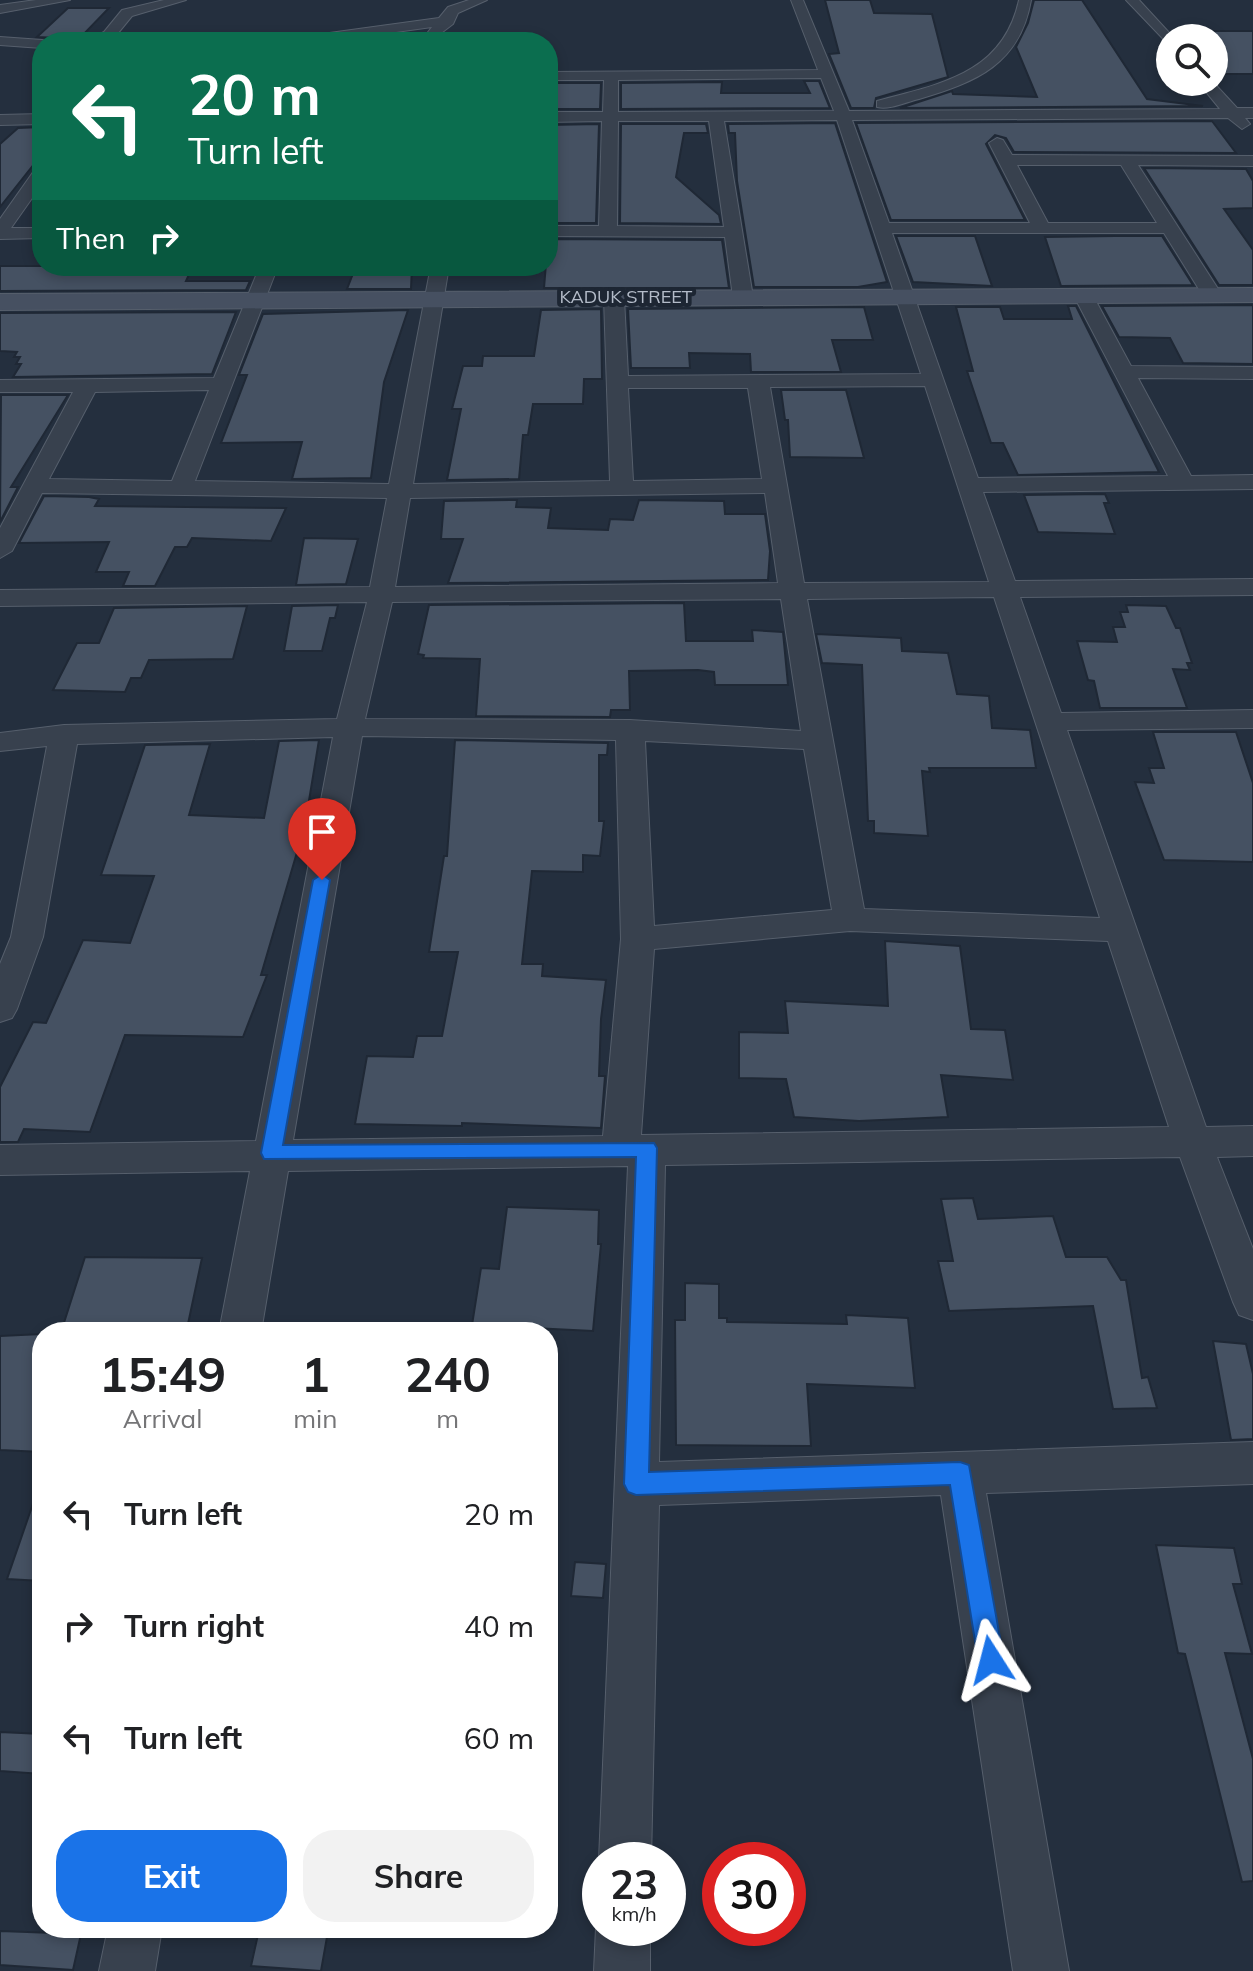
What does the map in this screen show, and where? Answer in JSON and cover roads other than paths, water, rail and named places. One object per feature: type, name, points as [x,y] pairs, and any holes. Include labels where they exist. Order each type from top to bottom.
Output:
[{"type":"street","points":[[0,9],[64,0]]},
{"type":"street","points":[[111,32],[127,13],[180,0]]},
{"type":"street","points":[[343,32],[448,11],[481,0]]},
{"type":"street","points":[[797,0],[843,115],[1193,1142],[1253,1302]]},
{"type":"street","points":[[843,115],[902,99],[994,63],[1012,45],[1024,24],[1025,0]]},
{"type":"street","points":[[1132,0],[1156,27]]},
{"type":"street","points":[[434,32],[448,11]]},
{"type":"street","points":[[0,41],[32,43]]},
{"type":"street","points":[[558,76],[826,74]]},
{"type":"street","points":[[608,232],[613,117],[611,76]]},
{"type":"street","points":[[1218,96],[1253,136]]},
{"type":"street","points":[[558,117],[1253,113]]},
{"type":"street","points":[[982,114],[1042,228]]},
{"type":"street","points":[[716,116],[743,297]]},
{"type":"street","points":[[0,120],[32,119]]},
{"type":"street","points":[[1006,160],[1253,161]]},
{"type":"street","points":[[1126,160],[1212,295]]},
{"type":"street","points":[[0,233],[32,187]]},
{"type":"street","points":[[881,228],[1169,228]]},
{"type":"street","points":[[558,231],[732,232]]},
{"type":"street","points":[[0,233],[32,233]]},
{"type":"street","points":[[181,488],[266,276]]},
{"type":"street","points":[[242,1322],[349,728],[381,596],[438,276]]},
{"type":"street","name":"KADUK STREET","points":[[0,302],[433,297],[1253,295]]},
{"type":"street","points":[[1084,296],[1183,483]]},
{"type":"street","points":[[614,298],[622,488]]},
{"type":"street","points":[[1124,372],[1253,373]]},
{"type":"street","points":[[618,382],[933,380]]},
{"type":"street","points":[[758,381],[795,591],[817,741],[850,920]]},
{"type":"street","points":[[0,386],[223,384]]},
{"type":"street","points":[[0,551],[87,386]]},
{"type":"street","points":[[969,485],[1253,482]]},
{"type":"street","points":[[34,486],[400,491],[777,486]]},
{"type":"street","points":[[0,598],[1253,587]]},
{"type":"street","points":[[1049,722],[1253,719]]},
{"type":"street","points":[[0,742],[64,734],[349,728],[630,729],[817,741]]},
{"type":"street","points":[[626,1842],[636,1484],[634,1149],[638,939],[630,729]]},
{"type":"street","points":[[0,1009],[13,937],[64,734]]},
{"type":"street","points":[[638,939],[850,920],[1120,930]]},
{"type":"street","points":[[0,1160],[271,1153],[1253,1141]]},
{"type":"street","points":[[636,1484],[1253,1463]]},
{"type":"street","points":[[960,1473],[1041,1971]]},
{"type":"street","points":[[127,1971],[133,1938]]},
{"type":"street","points":[[622,1971],[623,1946]]}]
